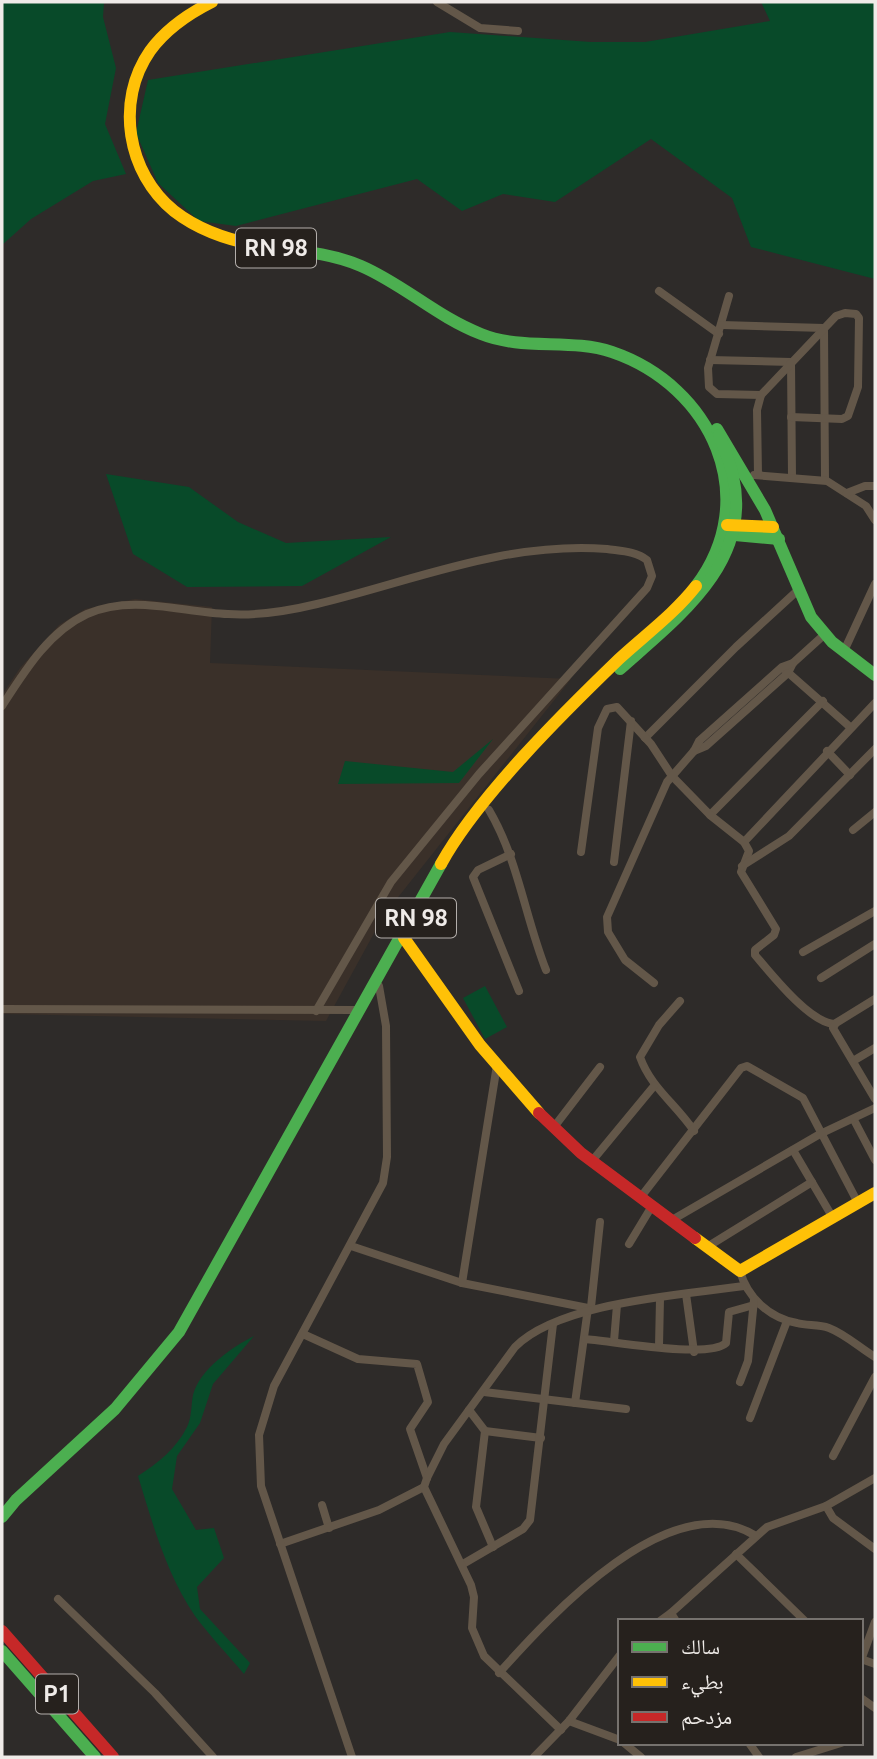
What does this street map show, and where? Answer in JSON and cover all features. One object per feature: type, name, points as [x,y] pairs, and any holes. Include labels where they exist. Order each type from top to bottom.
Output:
[{"type":"main road","name":"RN 98","points":[[2,1517],[118,1417],[175,1353],[204,1307],[397,950],[452,859],[489,810],[582,706],[702,593],[719,572],[739,505],[736,477],[717,429],[705,411],[683,389],[641,362],[599,349],[522,344],[486,337],[451,321],[388,279],[358,264],[325,254],[228,239],[196,227],[170,209],[155,194],[137,165],[130,134],[133,92],[142,63],[156,41],[184,16],[212,2]]},
{"type":"main road","name":"RN 98","points":[[2,1517],[16,1500],[126,1400],[169,1349],[198,1303],[426,886],[459,836],[577,702],[695,588],[730,530],[726,479],[704,424],[672,387],[621,356]]},
{"type":"main road","points":[[717,429],[753,475],[797,591],[825,634],[875,675]]},
{"type":"main road","points":[[730,530],[776,533]]},
{"type":"main road","points":[[404,938],[497,1065],[554,1127],[592,1161],[707,1247],[740,1281],[832,1218],[875,1194]]},
{"type":"main road","points":[[397,950],[413,951]]},
{"type":"main road","name":"P1","points":[[2,1631],[113,1757]]},
{"type":"main road","name":"P1","points":[[2,1651],[95,1757]]},
{"type":"street","points":[[438,2],[480,28],[518,31]]},
{"type":"street","points":[[659,291],[721,329],[824,328]]},
{"type":"street","points":[[729,296],[707,379],[712,391],[761,395]]},
{"type":"street","points":[[791,417],[846,418],[857,394],[858,317],[838,314],[761,395],[753,475],[825,480],[866,506],[875,518]]},
{"type":"street","points":[[824,328],[825,480]]},
{"type":"street","points":[[710,360],[791,362]]},
{"type":"street","points":[[791,362],[792,477]]},
{"type":"street","points":[[847,493],[865,486],[875,486]]},
{"type":"street","points":[[2,706],[26,668],[46,645],[69,625],[102,609],[132,604],[228,614],[267,613],[320,603],[431,571],[514,553],[600,549],[636,554],[647,560],[652,572],[647,588],[479,774],[391,882],[316,1011]]},
{"type":"street","points":[[844,650],[875,584]]},
{"type":"street","points":[[645,738],[736,647],[797,591]]},
{"type":"street","points":[[654,983],[625,960],[608,932],[607,917],[672,776],[694,751],[699,741],[825,634]]},
{"type":"street","points":[[785,670],[850,727]]},
{"type":"street","points":[[710,815],[823,701]]},
{"type":"street","points":[[744,842],[875,703]]},
{"type":"street","points":[[581,852],[600,722],[604,713],[612,706],[631,721],[672,776],[710,815],[744,842],[748,851],[741,872],[776,929],[774,935],[755,950],[755,955],[792,997],[821,1021],[834,1024],[875,999]]},
{"type":"street","points":[[614,862],[631,721]]},
{"type":"street","points":[[743,866],[789,836],[875,749]]},
{"type":"street","points":[[827,751],[850,775]]},
{"type":"street","points":[[489,810],[511,854],[531,931],[546,970]]},
{"type":"street","points":[[853,830],[875,812]]},
{"type":"street","points":[[511,854],[478,870],[473,877],[519,991]]},
{"type":"street","points":[[803,952],[875,911]]},
{"type":"street","points":[[821,978],[875,944]]},
{"type":"street","points":[[352,1757],[261,1486],[259,1435],[269,1398],[380,1191],[386,1166],[386,1027],[379,986]]},
{"type":"street","points":[[680,1001],[640,1053],[654,1086],[680,1110],[694,1131]]},
{"type":"street","points":[[2,1009],[358,1010]]},
{"type":"street","points":[[834,1024],[834,1030],[875,1099]]},
{"type":"street","points":[[853,1062],[875,1048]]},
{"type":"street","points":[[462,1283],[497,1065]]},
{"type":"street","points":[[640,1198],[741,1068],[747,1066],[799,1094],[858,1203]]},
{"type":"street","points":[[554,1127],[600,1067]]},
{"type":"street","points":[[592,1161],[654,1086]]},
{"type":"street","points":[[672,1220],[820,1134],[875,1108]]},
{"type":"street","points":[[854,1120],[874,1154]]},
{"type":"street","points":[[793,1150],[832,1218]]},
{"type":"street","points":[[707,1247],[812,1182]]},
{"type":"street","points":[[628,1244],[652,1206]]},
{"type":"street","points":[[575,1403],[600,1222]]},
{"type":"street","points":[[351,1246],[462,1283],[590,1308]]},
{"type":"street","points":[[280,1544],[379,1510],[425,1482],[444,1444],[521,1341],[590,1308],[686,1294],[740,1281],[754,1302],[788,1321],[831,1329],[875,1357]]},
{"type":"street","points":[[686,1294],[694,1352]]},
{"type":"street","points":[[659,1346],[660,1298]]},
{"type":"street","points":[[584,1339],[694,1352],[724,1345],[729,1312],[754,1302]]},
{"type":"street","points":[[740,1382],[748,1361],[754,1302]]},
{"type":"street","points":[[614,1341],[617,1305]]},
{"type":"street","points":[[750,1419],[788,1321]]},
{"type":"street","points":[[463,1564],[523,1529],[530,1520],[553,1324]]},
{"type":"street","points":[[303,1334],[358,1359],[417,1364],[428,1402],[410,1429],[425,1482],[473,1592],[474,1636],[484,1656],[499,1673],[561,1730]]},
{"type":"street","points":[[833,1456],[875,1377]]},
{"type":"street","points":[[484,1392],[626,1409]]},
{"type":"street","points":[[469,1410],[485,1431],[476,1507],[493,1547]]},
{"type":"street","points":[[485,1431],[541,1437]]},
{"type":"street","points":[[674,1617],[756,1536],[775,1523],[826,1506],[875,1478]]},
{"type":"street","points":[[322,1505],[329,1528]]},
{"type":"street","points":[[826,1506],[833,1518],[875,1549]]},
{"type":"street","points":[[499,1673],[554,1613],[617,1561],[638,1549],[687,1528],[721,1524],[742,1528],[756,1536]]},
{"type":"street","points":[[736,1554],[804,1619]]},
{"type":"street","points":[[58,1599],[155,1693],[213,1757]]},
{"type":"street","points":[[863,1654],[875,1622]]},
{"type":"street","points":[[534,1757],[569,1721],[618,1658]]},
{"type":"street","points":[[569,1721],[618,1740]]},
{"type":"street","points":[[626,1745],[641,1757]]},
{"type":"street","points":[[796,1757],[836,1745]]},
{"type":"street","points":[[819,1751],[827,1757]]},
{"type":"shaded area","points":[[135,599],[212,607],[210,663],[571,679],[384,915],[326,1021],[2,1014],[2,695],[20,668],[59,625],[85,609]]},
{"type":"green space","points":[[2,2],[104,2],[103,17],[116,68],[105,124],[126,174],[93,181],[31,219],[2,245]]},
{"type":"green space","points":[[761,2],[875,2],[875,279],[751,247],[732,198],[651,139],[555,202],[503,194],[462,211],[417,179],[236,226],[199,221],[158,183],[136,133],[148,80],[450,32],[591,42],[645,42],[770,21]]},
{"type":"green space","points":[[106,474],[189,487],[238,522],[286,543],[391,537],[302,586],[187,587],[133,554]]},
{"type":"green space","points":[[493,739],[459,783],[338,784],[345,761],[453,772]]},
{"type":"green space","points":[[485,986],[507,1027],[485,1039],[463,998]]},
{"type":"green space","points":[[254,1336],[213,1384],[200,1423],[177,1456],[172,1489],[196,1530],[214,1528],[224,1558],[197,1587],[200,1609],[250,1663],[244,1674],[195,1616],[185,1600],[161,1548],[138,1476],[166,1455],[183,1435],[190,1419],[193,1395],[202,1376],[236,1346]]},
{"type":"traffic: fast","points":[[267,247],[327,255],[361,266],[450,319],[497,339],[580,346],[612,352],[647,368],[677,391],[700,418],[717,449],[725,482],[725,517],[716,552],[696,586]]},
{"type":"traffic: fast","points":[[717,429],[765,510],[811,617],[832,642],[875,675]]},
{"type":"traffic: fast","points":[[620,669],[686,608],[721,562],[732,536],[736,507],[733,476],[719,435]]},
{"type":"traffic: fast","points":[[724,534],[779,539]]},
{"type":"traffic: fast","points":[[2,1517],[16,1500],[115,1409],[179,1332],[441,864]]},
{"type":"traffic: fast","points":[[2,1651],[95,1757]]},
{"type":"traffic: slow","points":[[212,2],[178,23],[150,51],[132,92],[131,136],[146,177],[158,195],[174,211],[195,225],[218,235],[267,247]]},
{"type":"traffic: slow","points":[[727,525],[773,527]]},
{"type":"traffic: slow","points":[[441,864],[477,811],[523,757],[619,659],[669,615],[696,586]]},
{"type":"traffic: slow","points":[[404,938],[480,1045],[539,1113]]},
{"type":"traffic: slow","points":[[695,1238],[740,1271],[875,1193]]},
{"type":"traffic: jam","points":[[539,1113],[581,1153],[695,1238]]},
{"type":"traffic: jam","points":[[2,1631],[113,1757]]}]
